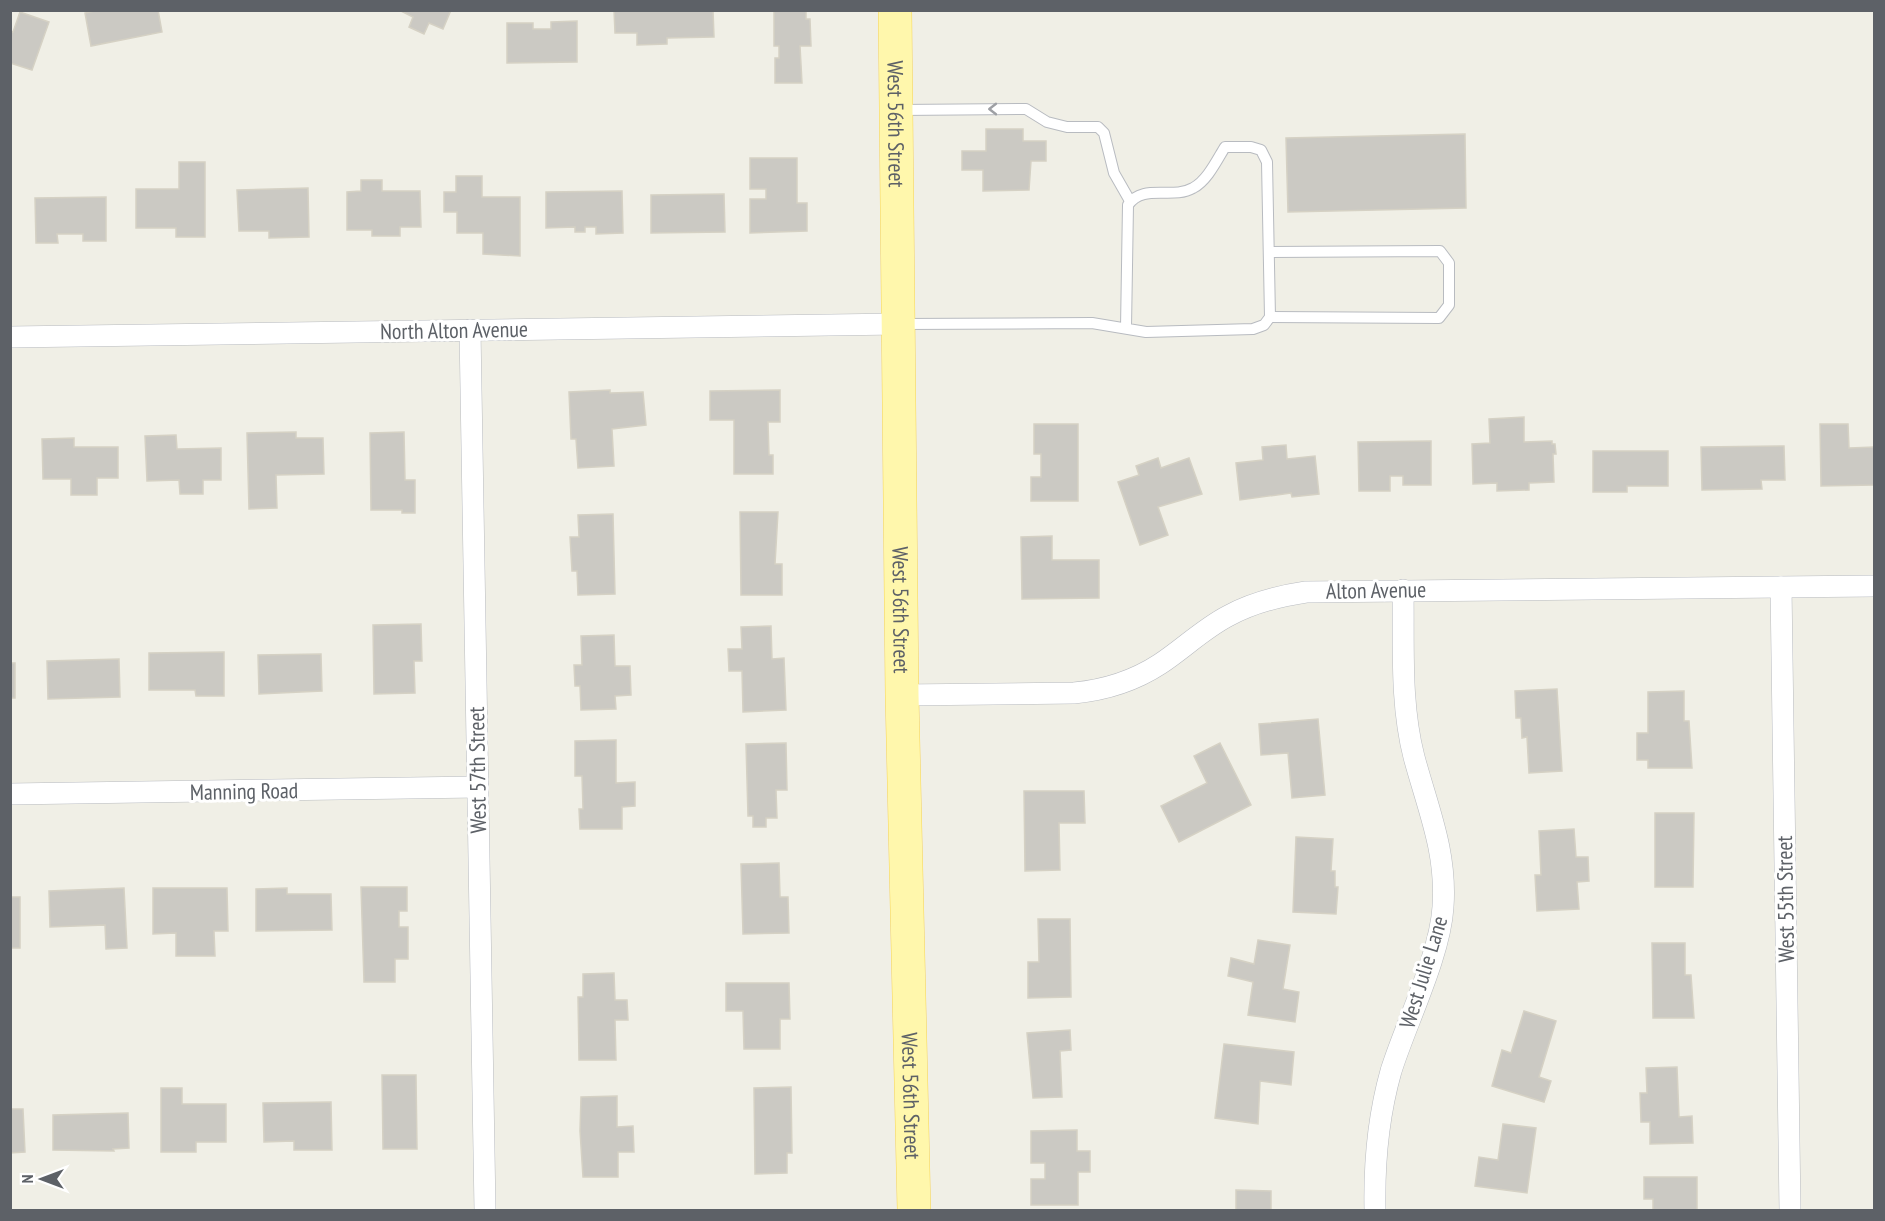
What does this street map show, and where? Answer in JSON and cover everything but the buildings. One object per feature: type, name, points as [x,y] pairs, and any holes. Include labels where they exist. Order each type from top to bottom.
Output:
[{"type":"main road","name":"West 56th Street","points":[[895,10],[902,695],[914,1210]]},
{"type":"street","name":"North Alton Avenue","points":[[10,337],[898,324]]},
{"type":"street","name":"West 57th Street","points":[[470,330],[485,1210]]},
{"type":"street","name":"Alton Avenue","points":[[902,695],[1074,693],[1097,690],[1120,684],[1152,669],[1226,617],[1261,602],[1319,591],[1875,586]]},
{"type":"street","name":"West 55th Street","points":[[1781,587],[1790,1210]]},
{"type":"street","name":"West Julie Lane","points":[[1375,1210],[1377,1143],[1385,1096],[1435,944],[1443,908],[1443,871],[1438,835],[1414,757],[1405,700],[1403,590]]},
{"type":"street","name":"Manning Road","points":[[10,794],[478,787]]},
{"type":"lane","points":[[896,110],[1026,109],[1047,122],[1067,127],[1098,127],[1104,133],[1114,173],[1130,201]]},
{"type":"lane","points":[[898,324],[1092,323],[1146,332],[1253,329],[1264,326],[1270,317],[1269,252],[1267,162],[1261,150],[1251,147],[1225,147],[1195,188],[1183,192],[1142,193],[1130,201],[1128,205],[1126,328]]},
{"type":"lane","points":[[1269,252],[1440,251],[1449,263],[1449,305],[1439,318],[1270,317]]}]
